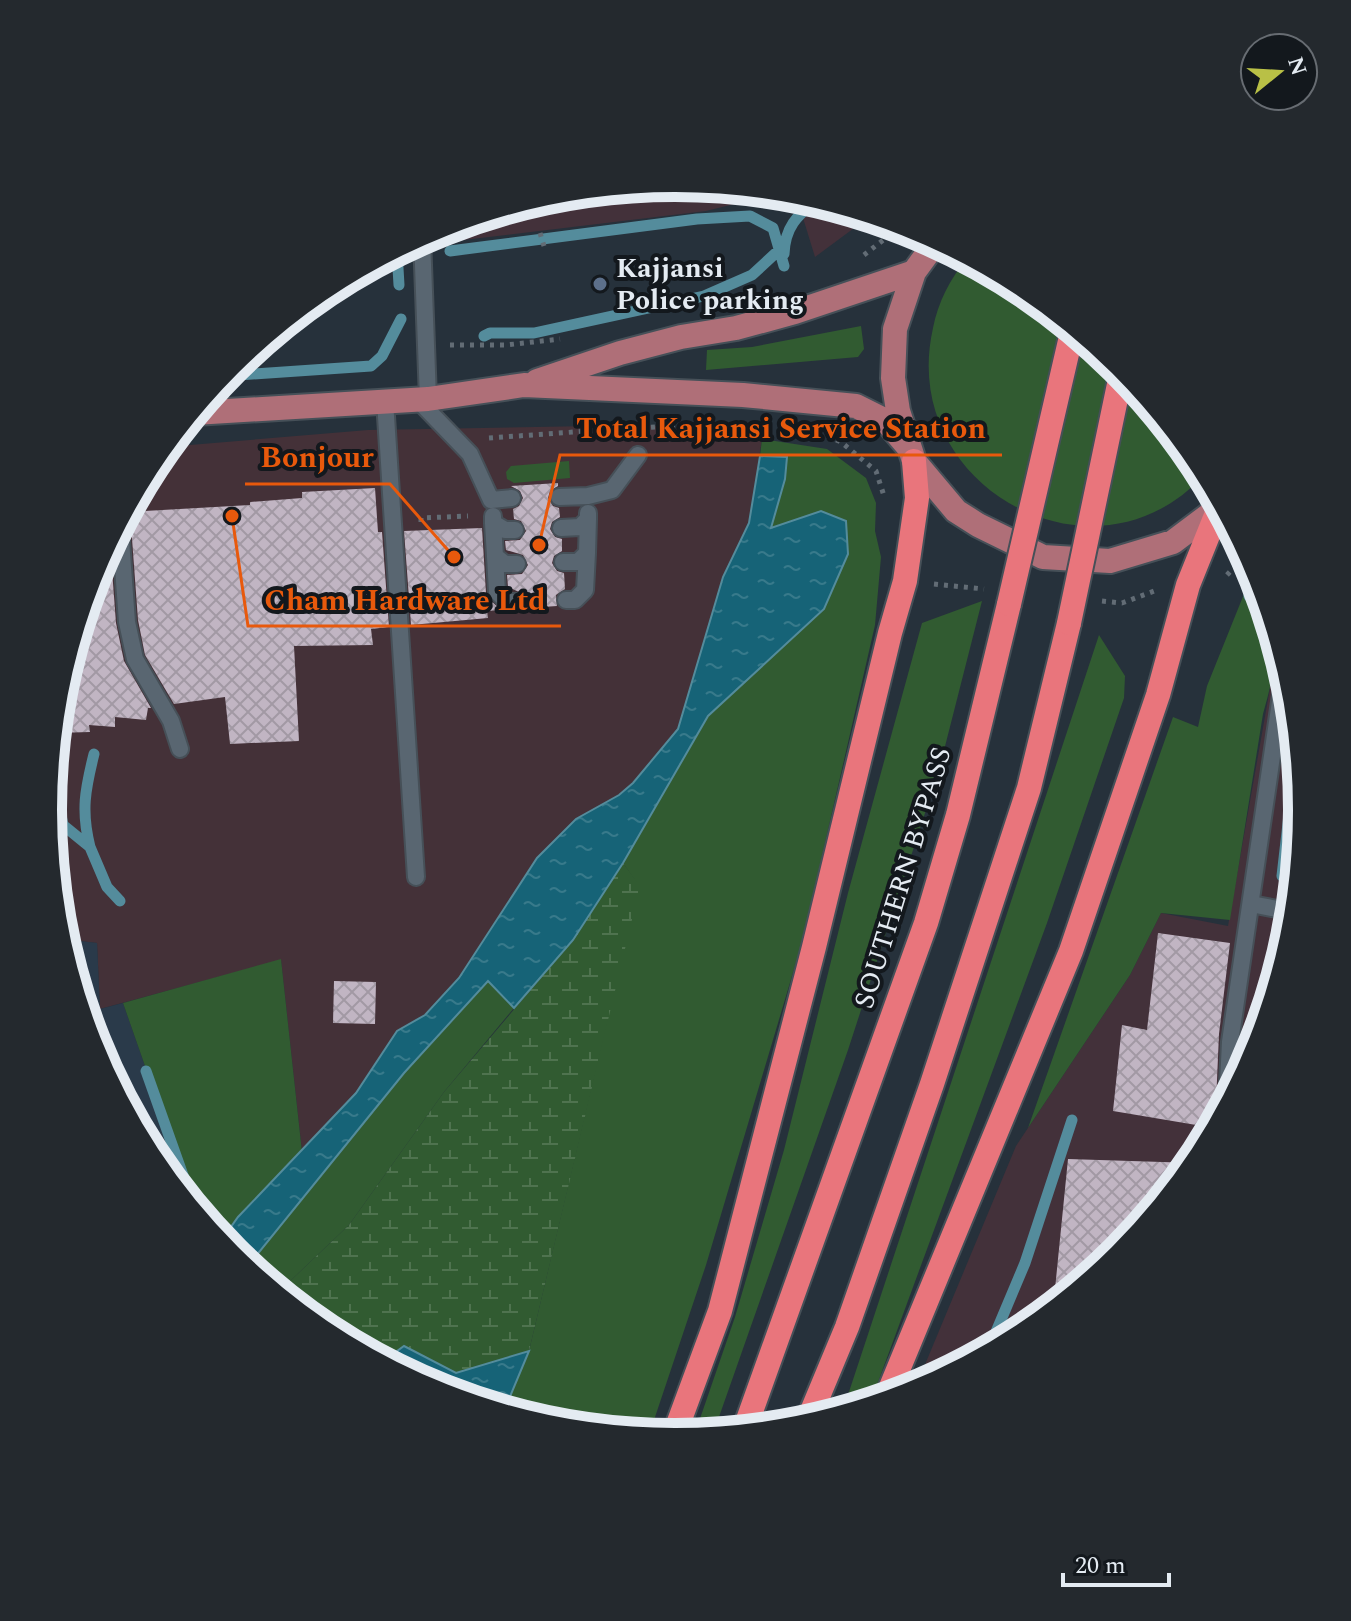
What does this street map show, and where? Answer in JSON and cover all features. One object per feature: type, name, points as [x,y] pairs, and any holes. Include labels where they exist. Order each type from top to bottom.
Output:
[{"type":"highway","name":"SOUTHERN BYPASS","points":[[748,1420],[926,923],[958,815],[1070,341]]},
{"type":"highway","points":[[813,1408],[852,1312],[932,1084],[1019,818],[1069,623],[1118,387]]},
{"type":"highway","points":[[678,1424],[720,1311],[905,581],[917,498],[912,455]]},
{"type":"highway","points":[[892,1384],[1071,951],[1158,695],[1188,585],[1215,519]]},
{"type":"main road","points":[[912,455],[898,411],[893,378],[895,329],[914,272],[929,252]]},
{"type":"main road","points":[[524,385],[620,353],[795,312],[914,272]]},
{"type":"main road","points":[[209,412],[422,399],[524,385],[743,395],[856,406],[886,421],[956,511],[1043,557],[1110,561],[1173,542],[1212,513]]},
{"type":"lane","points":[[422,252],[425,345],[422,399],[470,454],[492,513],[497,592],[508,602],[519,602]]},
{"type":"lane","points":[[385,401],[416,877]]},
{"type":"lane","points":[[559,497],[588,496],[612,490],[638,455]]},
{"type":"lane","points":[[566,600],[575,600],[585,590],[588,496]]},
{"type":"lane","points":[[492,513],[512,498]]},
{"type":"lane","points":[[492,513],[505,530],[515,530]]},
{"type":"lane","points":[[561,528],[580,527],[588,519]]},
{"type":"lane","points":[[122,547],[127,622],[135,659],[171,721],[180,749]]},
{"type":"lane","points":[[563,562],[578,562],[587,553]]},
{"type":"lane","points":[[495,556],[505,564],[517,564]]},
{"type":"lane","points":[[1228,1077],[1230,1042],[1280,705]]},
{"type":"lane","points":[[1251,904],[1281,910]]},
{"type":"path","points":[[540,233],[544,246]]},
{"type":"path","points":[[425,345],[506,345],[566,338]]},
{"type":"path","points":[[456,440],[685,425]]},
{"type":"path","points":[[422,531],[421,518],[492,513]]},
{"type":"shaded area","points":[[676,197],[746,201],[706,211],[447,242],[517,218],[595,202]]},
{"type":"shaded area","points":[[801,210],[858,225],[815,257]]},
{"type":"shaded area","points":[[647,425],[762,439],[749,523],[723,577],[678,729],[633,783],[619,795],[576,819],[459,977],[425,1015],[397,1031],[356,1093],[302,1152],[281,960],[100,1009],[97,943],[76,941],[67,891],[63,851],[63,770],[74,691],[95,613],[125,539],[183,446],[368,430]]},
{"type":"shaded area","points":[[1273,673],[1288,770],[1288,851],[1284,891],[1268,969],[1226,1082],[1186,1151],[1162,1184],[1137,1215],[1080,1272],[1016,1321],[922,1372],[1016,1146],[1130,975],[1161,913],[1228,926]]},
{"type":"shaded area","points":[[76,941],[97,943],[100,1009],[123,1003],[184,1177],[125,1082],[95,1008]]},
{"type":"green space","points":[[961,268],[1016,300],[1080,349],[1137,406],[1194,483],[1159,510],[1110,525],[1060,523],[1014,506],[974,476],[945,434],[930,385],[933,328],[950,282]]},
{"type":"green space","points":[[861,326],[864,349],[858,357],[706,370],[707,350],[752,347]]},
{"type":"green space","points":[[762,439],[827,449],[866,478],[876,503],[875,531],[881,557],[875,625],[803,939],[706,1265],[653,1423],[595,1419],[517,1403],[508,1400],[529,1351],[639,886],[623,863],[708,716],[824,609],[846,521],[821,511],[771,528],[785,479],[787,458],[760,456]]},
{"type":"green space","points":[[569,461],[570,478],[514,483],[507,479],[506,472],[511,466]]},
{"type":"green space","points":[[1247,589],[1273,673],[1263,714],[1230,920],[1161,913],[1130,975],[1028,1128],[1173,717],[1198,727],[1207,686]]},
{"type":"green space","points":[[982,601],[939,770],[848,1050],[717,1423],[698,1423],[735,1317],[784,1150],[848,893],[922,623]]},
{"type":"green space","points":[[1099,635],[1125,676],[1124,698],[1047,923],[875,1390],[847,1399]]},
{"type":"green space","points":[[623,863],[640,886],[529,1351],[456,1373],[404,1346],[392,1355],[335,1321],[287,1285],[349,1225],[444,1092],[573,940]]},
{"type":"green space","points":[[281,959],[302,1152],[229,1230],[184,1177],[123,1003]]},
{"type":"green space","points":[[488,981],[514,1008],[444,1092],[349,1225],[287,1285],[255,1257],[404,1073]]},
{"type":"water","points":[[760,456],[787,457],[785,479],[771,528],[821,511],[846,521],[848,554],[824,609],[708,716],[623,863],[573,940],[514,1008],[488,981],[404,1073],[255,1257],[229,1230],[238,1217],[356,1093],[397,1031],[425,1015],[459,978],[537,858],[576,819],[619,795],[633,783],[678,729],[723,577],[749,523]]},
{"type":"water","points":[[404,1346],[456,1373],[529,1351],[508,1400],[441,1377],[392,1355]]},
{"type":"building","points":[[558,483],[548,498],[553,506],[559,508],[560,517],[552,522],[550,529],[555,537],[562,539],[562,551],[554,556],[552,563],[557,571],[564,573],[565,589],[556,595],[557,606],[528,608],[528,596],[508,587],[507,575],[522,574],[528,565],[523,555],[506,550],[505,541],[520,540],[526,531],[521,521],[514,519],[513,509],[519,506],[523,498],[520,491],[511,486]]},
{"type":"building","points":[[375,488],[378,532],[382,532],[389,627],[371,629],[373,645],[294,646],[299,741],[230,744],[225,697],[174,704],[145,655],[138,620],[131,528],[140,511],[250,505],[250,502],[302,498],[302,492]]},
{"type":"building","points":[[482,528],[486,593],[501,610],[487,611],[488,618],[411,625],[404,531]]},
{"type":"building","points":[[112,569],[116,623],[124,661],[151,708],[148,708],[146,720],[115,717],[115,727],[89,725],[90,732],[67,733],[83,652]]},
{"type":"building","points":[[1158,933],[1230,943],[1219,1034],[1216,1100],[1202,1126],[1113,1111],[1122,1025],[1147,1030]]},
{"type":"building","points":[[334,981],[376,982],[375,1024],[333,1023]]},
{"type":"building","points":[[1068,1159],[1178,1162],[1137,1215],[1080,1272],[1055,1292]]},
{"type":"waterway","points":[[784,254],[787,236],[803,211]]},
{"type":"waterway","points":[[450,251],[697,219],[750,216],[773,228],[784,266]]},
{"type":"waterway","points":[[484,336],[490,333],[534,333],[704,296],[752,275],[779,250]]},
{"type":"waterway","points":[[398,263],[399,285]]},
{"type":"waterway","points":[[244,375],[371,366],[382,356],[401,319]]},
{"type":"waterway","points":[[90,847],[85,800],[94,754]]},
{"type":"waterway","points":[[1282,876],[1289,816]]},
{"type":"waterway","points":[[62,822],[90,847],[107,887],[120,901]]},
{"type":"waterway","points":[[146,1071],[183,1176]]},
{"type":"waterway","points":[[995,1334],[1025,1263],[1072,1120]]},
{"type":"place","name":"Kajjansi Police parking","points":[[600,284]]},
{"type":"place","name":"Cham Hardware Ltd","points":[[232,516]]},
{"type":"place","name":"Total Kajjansi Service Station","points":[[539,545]]},
{"type":"place","name":"Bonjour","points":[[454,557]]}]
